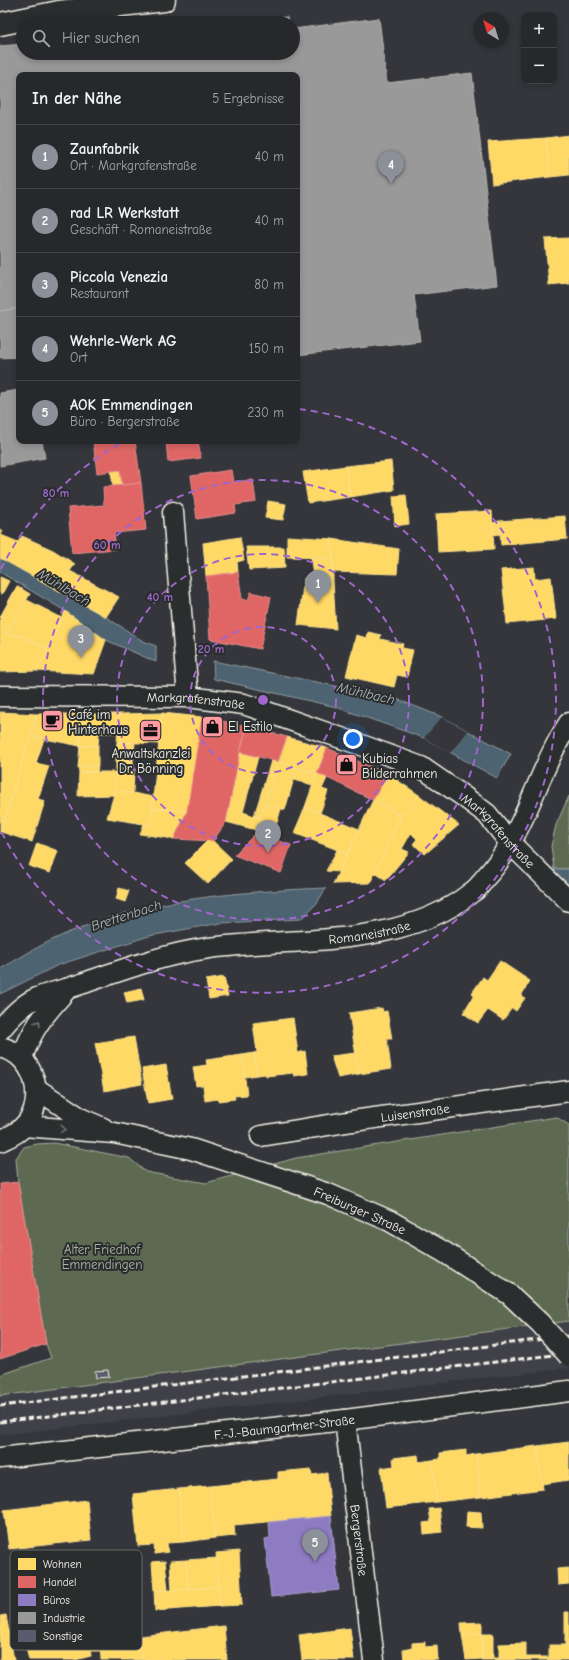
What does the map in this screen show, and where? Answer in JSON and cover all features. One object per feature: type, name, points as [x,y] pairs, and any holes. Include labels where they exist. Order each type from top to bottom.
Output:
[{"type":"street","points":[[39,16],[59,12],[164,0]]},
{"type":"street","points":[[0,24],[16,21]]},
{"type":"street","points":[[173,512],[188,697]]},
{"type":"street","name":"Markgrafenstraße","points":[[0,696],[188,697],[244,704],[421,767],[487,814],[511,844],[569,901]]},
{"type":"street","name":"Romaneistraße","points":[[0,1030],[10,1018],[35,999],[162,956],[209,948],[354,936],[407,927],[437,915],[473,892],[492,870],[511,844],[543,772],[562,733],[569,723]]},
{"type":"street","name":"Romaneistraße","points":[[22,1058],[28,1040],[40,1019],[68,989]]},
{"type":"street","points":[[0,1047],[7,1048],[22,1058],[32,1072],[37,1089],[35,1109],[24,1126],[13,1135],[0,1141]]},
{"type":"street","name":"Freiburger Straße","points":[[37,1089],[82,1119],[114,1133]]},
{"type":"street","name":"Luisenstraße","points":[[261,1136],[353,1121],[569,1091]]},
{"type":"street","name":"Freiburger Straße","points":[[24,1126],[114,1133],[191,1149],[328,1194],[390,1221],[444,1252],[509,1294],[540,1323],[569,1356]]},
{"type":"street","name":"F.-J.-Baumgartner-Straße","points":[[0,1458],[345,1420],[569,1391]]},
{"type":"street","name":"Bergerstraße","points":[[345,1420],[374,1660]]},
{"type":"shaded area","points":[[569,1321],[569,1368],[0,1435],[0,1397]]},
{"type":"green space","points":[[569,796],[569,869],[554,869],[551,846],[556,825]]},
{"type":"green space","name":"Alter Friedhof Emmendingen","points":[[556,1117],[569,1125],[569,1321],[0,1396],[0,1375],[51,1358],[46,1344],[18,1182],[16,1158],[24,1147],[37,1144],[54,1143],[129,1158],[146,1172],[206,1183],[296,1158]]},
{"type":"water","points":[[0,558],[106,617],[143,641],[156,646],[156,662],[106,640],[65,611],[0,572]]},
{"type":"water","name":"Mühlbach","points":[[213,661],[394,698],[442,717],[511,754],[497,778],[424,738],[336,707],[214,679]]},
{"type":"water","points":[[554,869],[569,869],[569,888],[562,881]]},
{"type":"water","name":"Brettenbach","points":[[326,888],[317,903],[301,919],[220,923],[149,936],[58,965],[0,994],[0,969],[50,941],[83,927],[116,916],[185,900],[220,895]]},
{"type":"pier","points":[[442,717],[468,731],[450,753],[424,738]]},
{"type":"building: Wohnen","points":[[569,135],[569,175],[550,177],[546,138]]},
{"type":"building: Wohnen","points":[[546,138],[550,177],[492,184],[488,142]]},
{"type":"building: Wohnen","points":[[569,238],[569,283],[549,285],[545,239]]},
{"type":"building: Wohnen","points":[[391,461],[394,490],[350,497],[346,466]]},
{"type":"building: Wohnen","points":[[346,466],[350,497],[308,503],[303,472]]},
{"type":"building: Wohnen","points":[[120,470],[122,485],[113,486],[111,471]]},
{"type":"building: Wohnen","points":[[406,495],[409,524],[395,526],[393,496]]},
{"type":"building: Wohnen","points":[[268,501],[286,504],[283,520],[265,518]]},
{"type":"building: Wohnen","points":[[492,511],[494,549],[438,552],[436,514]]},
{"type":"building: Wohnen","points":[[565,516],[567,539],[501,545],[499,521]]},
{"type":"building: Wohnen","points":[[499,521],[500,534],[493,535],[492,523]]},
{"type":"building: Wohnen","points":[[0,529],[3,531],[1,535],[18,542],[22,536],[53,550],[75,564],[70,571],[119,597],[106,617],[0,558]]},
{"type":"building: Wohnen","points":[[287,536],[332,539],[333,558],[287,557]]},
{"type":"building: Wohnen","points":[[240,537],[244,560],[237,562],[238,572],[206,576],[203,543]]},
{"type":"building: Wohnen","points":[[332,539],[399,549],[397,574],[333,572]]},
{"type":"building: Wohnen","points":[[246,547],[284,547],[285,568],[249,570]]},
{"type":"building: Wohnen","points":[[311,558],[333,558],[333,581],[313,579]]},
{"type":"building: Wohnen","points":[[534,567],[535,579],[551,577],[556,619],[507,624],[501,570]]},
{"type":"building: Wohnen","points":[[0,577],[9,581],[2,594],[0,593]]},
{"type":"building: Wohnen","points":[[304,578],[333,581],[336,629],[298,625]]},
{"type":"building: Wohnen","points":[[17,586],[30,594],[6,634],[21,636],[48,648],[37,671],[0,672],[0,617]]},
{"type":"building: Wohnen","points":[[27,600],[62,618],[48,648],[21,636],[6,634]]},
{"type":"building: Wohnen","points":[[65,611],[106,640],[94,674],[37,671]]},
{"type":"building: Wohnen","points":[[368,632],[381,635],[380,639],[403,644],[402,648],[413,650],[407,677],[397,675],[394,687],[346,676],[356,635],[367,638]]},
{"type":"building: Wohnen","points":[[0,712],[37,714],[0,834]]},
{"type":"building: Wohnen","points":[[162,713],[159,744],[117,742],[119,714]]},
{"type":"building: Wohnen","points":[[162,713],[202,717],[187,811],[152,808]]},
{"type":"building: Wohnen","points":[[37,714],[82,714],[80,746],[30,736]]},
{"type":"building: Wohnen","points":[[82,714],[119,714],[117,733],[80,733]]},
{"type":"building: Wohnen","points":[[80,733],[99,733],[98,745],[80,746]]},
{"type":"building: Wohnen","points":[[30,736],[44,739],[36,763],[49,766],[38,799],[45,801],[32,842],[1,832]]},
{"type":"building: Wohnen","points":[[287,737],[327,748],[317,773],[278,762]]},
{"type":"building: Wohnen","points":[[117,742],[135,743],[134,753],[116,752]]},
{"type":"building: Wohnen","points":[[98,745],[98,766],[78,767],[80,746]]},
{"type":"building: Wohnen","points":[[116,752],[134,753],[133,761],[116,761]]},
{"type":"building: Wohnen","points":[[240,752],[258,757],[243,812],[260,818],[256,830],[226,822]]},
{"type":"building: Wohnen","points":[[116,761],[133,761],[134,772],[116,772]]},
{"type":"building: Wohnen","points":[[271,761],[278,762],[260,818],[254,816]]},
{"type":"building: Wohnen","points":[[278,762],[297,768],[285,810],[265,804]]},
{"type":"building: Wohnen","points":[[98,766],[97,772],[79,772],[78,767]]},
{"type":"building: Wohnen","points":[[297,768],[317,773],[313,785],[294,780]]},
{"type":"building: Wohnen","points":[[79,772],[116,772],[115,795],[78,796]]},
{"type":"building: Wohnen","points":[[116,772],[134,772],[133,793],[115,791]]},
{"type":"building: Wohnen","points":[[317,773],[327,778],[322,789],[328,791],[320,813],[305,807]]},
{"type":"building: Wohnen","points":[[388,774],[419,795],[401,816],[373,800]]},
{"type":"building: Wohnen","points":[[115,791],[153,797],[150,825],[107,818]]},
{"type":"building: Wohnen","points":[[419,795],[459,825],[425,854],[413,844],[417,839],[411,833],[402,849],[409,852],[386,880],[375,873],[401,816]]},
{"type":"building: Wohnen","points":[[373,800],[401,816],[375,873],[370,883],[333,884]]},
{"type":"building: Wohnen","points":[[265,804],[281,809],[275,829],[258,824]]},
{"type":"building: Wohnen","points":[[305,807],[359,829],[348,854],[294,833]]},
{"type":"building: Wohnen","points":[[152,808],[187,811],[174,839],[140,834],[144,824],[150,825]]},
{"type":"building: Wohnen","points":[[207,841],[213,841],[232,859],[208,884],[185,863]]},
{"type":"building: Wohnen","points":[[37,843],[58,851],[50,873],[29,866]]},
{"type":"building: Wohnen","points":[[337,850],[348,854],[339,872],[326,871]]},
{"type":"building: Wohnen","points":[[119,888],[129,891],[125,902],[116,899]]},
{"type":"building: Wohnen","points":[[500,961],[530,981],[521,996],[525,998],[516,1011],[512,1008],[503,1020],[488,1010],[478,1023],[463,1013],[474,995],[472,993],[483,977],[487,980]]},
{"type":"building: Wohnen","points":[[224,977],[228,996],[209,999],[206,980]]},
{"type":"building: Wohnen","points":[[141,988],[144,1000],[127,1003],[124,992]]},
{"type":"building: Wohnen","points":[[382,1008],[383,1012],[387,1011],[392,1039],[387,1039],[391,1069],[359,1074],[349,1013]]},
{"type":"building: Wohnen","points":[[293,1018],[298,1053],[305,1051],[308,1074],[294,1076],[293,1073],[266,1076],[266,1074],[257,1075],[254,1053],[257,1052],[253,1023]]},
{"type":"building: Wohnen","points":[[134,1037],[142,1084],[104,1091],[95,1043]]},
{"type":"building: Wohnen","points":[[254,1053],[257,1075],[245,1077],[242,1055]]},
{"type":"building: Wohnen","points":[[355,1053],[359,1074],[338,1078],[331,1056]]},
{"type":"building: Wohnen","points":[[242,1055],[247,1095],[234,1096],[235,1099],[205,1101],[203,1085],[196,1086],[193,1067],[207,1065],[206,1060]]},
{"type":"building: Wohnen","points":[[166,1065],[172,1099],[148,1103],[142,1069]]},
{"type":"building: Wohnen","points":[[569,1442],[569,1480],[542,1484],[537,1446]]},
{"type":"building: Wohnen","points":[[537,1446],[543,1489],[481,1497],[476,1454]]},
{"type":"building: Wohnen","points":[[466,1450],[466,1456],[476,1454],[481,1497],[437,1502],[432,1460],[440,1459],[440,1453]]},
{"type":"building: Wohnen","points":[[418,1455],[419,1462],[432,1460],[437,1502],[386,1508],[381,1468],[394,1466],[393,1458]]},
{"type":"building: Wohnen","points":[[311,1469],[312,1475],[327,1473],[331,1516],[234,1525],[235,1536],[215,1538],[210,1486],[278,1479],[278,1472]]},
{"type":"building: Wohnen","points":[[210,1486],[215,1538],[184,1542],[179,1489]]},
{"type":"building: Wohnen","points":[[179,1489],[184,1542],[167,1543],[168,1552],[155,1554],[154,1545],[138,1546],[133,1494]]},
{"type":"building: Wohnen","points":[[87,1500],[91,1540],[9,1549],[4,1510]]},
{"type":"building: Wohnen","points":[[439,1508],[442,1532],[424,1534],[423,1523],[431,1522],[429,1509]]},
{"type":"building: Wohnen","points":[[467,1511],[481,1512],[482,1528],[466,1527]]},
{"type":"building: Wohnen","points":[[239,1551],[242,1605],[220,1606],[216,1553]]},
{"type":"building: Wohnen","points":[[217,1558],[219,1587],[188,1589],[186,1560]]},
{"type":"building: Wohnen","points":[[186,1560],[188,1589],[172,1590],[170,1561]]},
{"type":"building: Wohnen","points":[[165,1561],[168,1590],[154,1591],[152,1562]]},
{"type":"building: Wohnen","points":[[569,1568],[569,1584],[558,1585],[557,1569]]},
{"type":"building: Wohnen","points":[[219,1587],[220,1606],[155,1611],[154,1591]]},
{"type":"building: Wohnen","points":[[565,1612],[569,1612],[569,1645],[565,1645]]},
{"type":"building: Wohnen","points":[[6,1615],[10,1638],[10,1650],[12,1650],[14,1660],[0,1660],[0,1616]]},
{"type":"building: Wohnen","points":[[482,1622],[482,1634],[462,1635],[461,1623]]},
{"type":"building: Wohnen","points":[[224,1626],[227,1660],[143,1660],[142,1636]]},
{"type":"building: Wohnen","points":[[350,1628],[354,1660],[302,1660],[299,1635]]},
{"type":"building: Wohnen","points":[[482,1634],[493,1634],[493,1658],[499,1658],[499,1644],[526,1643],[526,1657],[549,1657],[549,1645],[569,1645],[569,1660],[482,1660]]},
{"type":"building: Wohnen","points":[[482,1634],[482,1659],[466,1660],[462,1635]]},
{"type":"building: Wohnen","points":[[425,1642],[425,1647],[437,1646],[438,1660],[404,1660],[403,1650],[412,1648],[412,1643]]},
{"type":"building: Wohnen","points":[[26,1650],[90,1650],[91,1656],[75,1660],[29,1660]]},
{"type":"building: Wohnen","points":[[100,1650],[142,1650],[143,1660],[101,1660]]},
{"type":"building: Handel","points":[[93,444],[135,444],[141,483],[122,485],[120,470],[97,473]]},
{"type":"building: Handel","points":[[166,444],[199,444],[201,458],[168,462]]},
{"type":"building: Handel","points":[[231,470],[233,482],[253,480],[256,502],[235,505],[236,513],[197,519],[191,476]]},
{"type":"building: Handel","points":[[141,483],[146,530],[114,533],[116,549],[72,553],[68,508],[104,505],[103,487]]},
{"type":"building: Handel","points":[[238,572],[242,599],[248,600],[251,592],[271,597],[260,649],[210,639],[206,576]]},
{"type":"building: Handel","points":[[202,717],[247,726],[240,752],[226,822],[213,841],[174,839],[187,811]]},
{"type":"building: Handel","points":[[247,726],[287,737],[278,762],[240,752]]},
{"type":"building: Handel","points":[[327,748],[388,774],[373,800],[317,773]]},
{"type":"building: Handel","points":[[256,833],[291,845],[281,873],[234,855]]},
{"type":"building: Handel","points":[[18,1182],[46,1344],[0,1359],[0,1184]]},
{"type":"building: Büros","points":[[331,1516],[339,1590],[271,1597],[265,1539],[270,1538],[269,1522]]},
{"type":"building: Industrie","points":[[379,18],[387,83],[472,73],[497,285],[414,295],[420,341],[300,355],[300,72],[16,72],[16,308],[0,311],[0,46],[16,45],[16,60],[300,60],[300,28]]},
{"type":"building: Industrie","points":[[16,308],[16,357],[0,358],[0,311]]},
{"type":"building: Industrie","points":[[16,390],[16,444],[43,444],[45,458],[0,466],[0,393]]},
{"type":"building: Sonstige","points":[[108,1370],[109,1377],[96,1378],[95,1371]]},
{"type":"railway","points":[[0,1406],[569,1336]]},
{"type":"railway","points":[[0,1422],[569,1353]]},
{"type":"place","name":"Wehrle-Werk AG","points":[[391,184]]},
{"type":"place","name":"Zaunfabrik","points":[[318,603]]},
{"type":"place","name":"Piccola Venezia","points":[[81,658]]},
{"type":"place","name":"Café im Hinterhaus","points":[[53,721]]},
{"type":"place","name":"El Estilo","points":[[213,726]]},
{"type":"place","name":"Anwaltskanzlei Dr. Bönning","points":[[151,731]]},
{"type":"place","name":"Kubias Bilderrahmen","points":[[347,765]]},
{"type":"place","name":"rad LR Werkstatt","points":[[268,853]]},
{"type":"place","name":"AOK Emmendingen","points":[[315,1562]]}]
